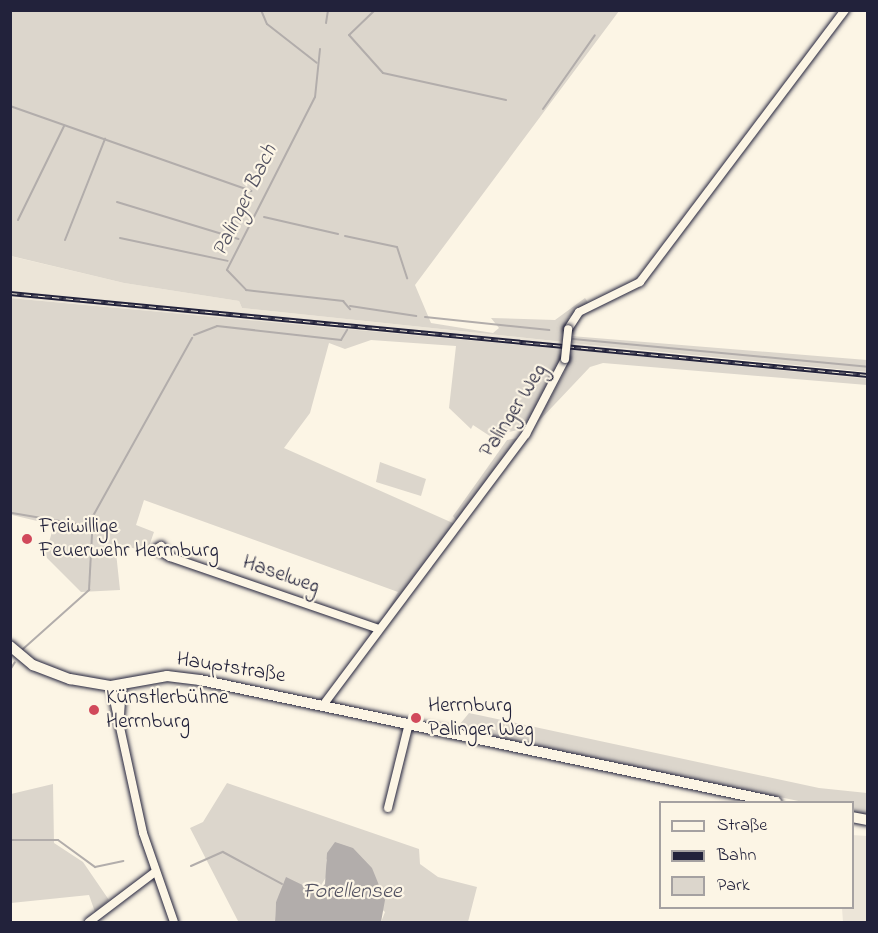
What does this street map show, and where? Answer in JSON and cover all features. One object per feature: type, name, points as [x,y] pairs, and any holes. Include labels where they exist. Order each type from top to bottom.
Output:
[{"type":"main road","name":"Hauptstraße","points":[[11,647],[25,659],[55,675],[116,686],[182,677],[324,704],[771,801]]},
{"type":"street","name":"Palinger Weg","points":[[324,704],[526,434],[565,359],[568,329],[579,312],[640,282],[845,10]]},
{"type":"street","name":"Haselweg","points":[[170,557],[379,629]]},
{"type":"street","points":[[116,686],[120,716],[154,872],[174,922]]},
{"type":"street","points":[[388,808],[409,723]]},
{"type":"street","points":[[89,922],[154,872]]},
{"type":"shaded area","points":[[10,256],[124,283],[239,301],[242,308],[564,342],[563,349],[11,298]]},
{"type":"shaded area","points":[[570,343],[866,374],[866,380],[569,349]]},
{"type":"shaded area","points":[[854,835],[867,836],[867,922],[843,922],[842,909],[854,909]]},
{"type":"green space","points":[[10,11],[619,11],[415,285],[431,323],[493,333],[499,328],[491,318],[555,320],[585,298],[589,304],[569,317],[564,342],[242,308],[239,301],[124,283],[11,256]]},
{"type":"green space","points":[[10,298],[563,349],[562,358],[526,428],[509,432],[499,442],[473,425],[471,429],[449,408],[456,346],[371,340],[345,349],[329,343],[310,413],[284,448],[455,524],[383,618],[398,592],[144,500],[136,525],[154,532],[147,552],[115,543],[120,590],[81,592],[45,556],[54,525],[12,515]]},
{"type":"green space","points":[[571,336],[867,360],[867,372],[570,343]]},
{"type":"green space","points":[[569,349],[867,379],[867,385],[603,363],[590,367],[537,423],[565,371]]},
{"type":"green space","points":[[518,438],[457,521],[453,516],[507,440]]},
{"type":"green space","points":[[380,462],[426,479],[421,496],[376,482]]},
{"type":"green space","points":[[469,713],[819,788],[867,793],[867,815],[854,813],[854,801],[798,801],[456,729]]},
{"type":"green space","points":[[227,783],[419,849],[420,864],[438,877],[477,887],[468,922],[381,922],[385,912],[326,859],[328,874],[317,892],[285,886],[276,902],[275,922],[238,921],[190,828],[203,822]]},
{"type":"green space","points":[[53,784],[54,843],[83,862],[109,900],[95,912],[89,895],[11,903],[11,794]]},
{"type":"water","name":"Forellensee","points":[[335,842],[353,848],[372,868],[385,900],[381,922],[275,922],[276,902],[286,877],[317,892],[325,884],[327,853]]},
{"type":"waterway","points":[[261,10],[267,24],[317,63]]},
{"type":"waterway","name":"Palinger Bach","points":[[326,23],[328,10]]},
{"type":"waterway","points":[[375,10],[349,35],[383,73],[506,100]]},
{"type":"waterway","points":[[543,109],[595,35]]},
{"type":"waterway","name":"Palinger Bach","points":[[320,49],[315,97],[227,270],[246,290],[343,301],[350,309]]},
{"type":"waterway","points":[[10,106],[252,191]]},
{"type":"waterway","points":[[18,220],[64,126]]},
{"type":"waterway","points":[[65,240],[105,139]]},
{"type":"waterway","points":[[117,202],[239,239]]},
{"type":"waterway","points":[[264,217],[338,234]]},
{"type":"waterway","points":[[345,236],[397,247],[407,278]]},
{"type":"waterway","points":[[120,238],[228,261]]},
{"type":"waterway","points":[[350,306],[416,316]]},
{"type":"waterway","points":[[425,317],[549,330]]},
{"type":"waterway","points":[[194,335],[217,326],[341,340],[347,330]]},
{"type":"waterway","name":"Palinger Bach","points":[[23,649],[89,590],[93,516],[192,338]]},
{"type":"waterway","points":[[573,339],[868,367]]},
{"type":"waterway","points":[[12,513],[89,526]]},
{"type":"waterway","name":"Palinger Bach","points":[[10,670],[15,662]]},
{"type":"waterway","points":[[10,840],[58,840],[95,867],[123,861]]},
{"type":"waterway","points":[[191,866],[223,852],[282,884]]},
{"type":"railway","points":[[10,293],[868,375]]},
{"type":"place","name":"Freiwillige Feuerwehr Herrnburg","points":[[27,539]]},
{"type":"place","name":"Künstlerbühne Herrnburg","points":[[94,710]]},
{"type":"place","name":"Herrnburg Palinger Weg","points":[[416,718]]}]
